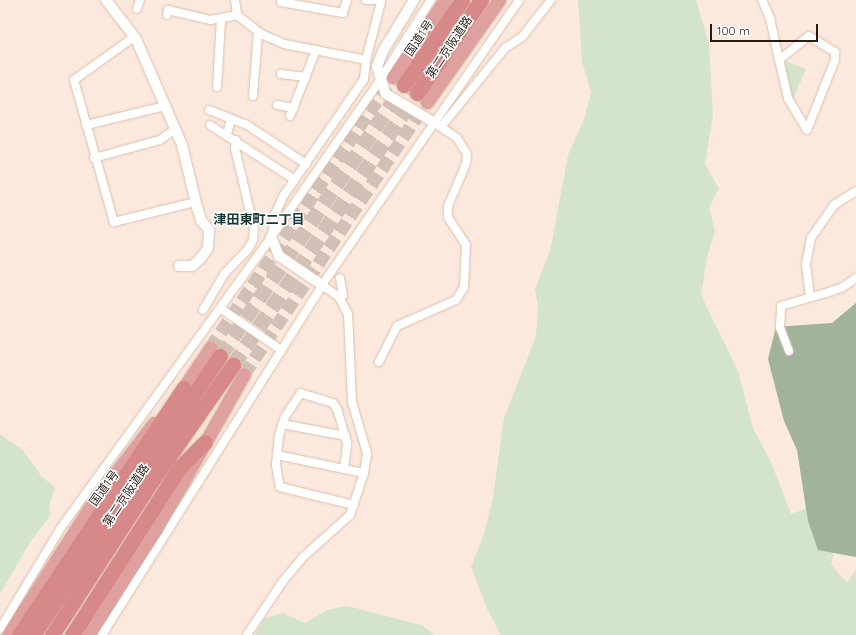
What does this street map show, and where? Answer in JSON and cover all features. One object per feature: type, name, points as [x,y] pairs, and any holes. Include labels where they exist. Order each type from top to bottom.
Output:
[{"type":"highway","name":"国道1号","points":[[399,81],[445,0]]},
{"type":"highway","name":"第二京阪道路","points":[[399,81],[462,0]]},
{"type":"highway","name":"第二京阪道路","points":[[422,98],[481,0]]},
{"type":"highway","points":[[422,98],[499,0]]},
{"type":"highway","name":"国道1号","points":[[8,635],[92,504],[137,443],[215,352]]},
{"type":"highway","name":"第二京阪道路","points":[[33,635],[215,352]]},
{"type":"highway","name":"第二京阪道路","points":[[52,635],[145,491],[239,369]]},
{"type":"highway","points":[[88,635],[156,528],[205,442],[239,369]]},
{"type":"highway","points":[[19,635],[184,388]]},
{"type":"highway","points":[[72,635],[180,467],[205,442]]},
{"type":"street","points":[[106,0],[134,37],[165,106],[175,129],[195,202],[202,220],[209,230],[208,248],[192,266],[179,266]]},
{"type":"street","points":[[137,9],[140,0]]},
{"type":"street","points":[[235,0],[237,15],[258,33],[284,44],[366,60]]},
{"type":"street","points":[[281,0],[282,2],[343,13],[347,0]]},
{"type":"street","points":[[247,635],[291,572],[318,542],[350,515],[364,473],[367,453],[352,402],[348,314],[339,297],[279,256],[271,238],[275,214],[295,180],[364,79],[366,60],[381,1],[366,0]]},
{"type":"street","points":[[379,362],[397,326],[456,300],[464,287],[466,244],[448,217],[448,206],[466,164],[467,154],[457,138],[386,94],[380,80],[377,67],[378,58],[414,0]]},
{"type":"street","points":[[0,629],[60,529],[271,238],[380,80],[431,0]]},
{"type":"street","points":[[102,635],[322,285],[438,125],[518,0]]},
{"type":"street","points":[[438,125],[505,48],[522,37],[551,0]]},
{"type":"street","points":[[762,0],[770,18],[779,60],[788,98],[807,130],[835,60],[835,52],[809,36],[779,60]]},
{"type":"street","points":[[167,15],[168,10],[210,20],[221,20],[237,15]]},
{"type":"street","points":[[217,87],[221,20]]},
{"type":"street","points":[[253,96],[258,33]]},
{"type":"street","points":[[134,37],[74,80],[94,158],[114,222],[195,202]]},
{"type":"street","points":[[290,116],[316,50]]},
{"type":"street","points":[[281,74],[306,77]]},
{"type":"street","points":[[86,125],[165,106]]},
{"type":"street","points":[[277,106],[294,108]]},
{"type":"street","points":[[209,110],[247,125],[306,164]]},
{"type":"street","points":[[227,134],[231,118]]},
{"type":"street","points":[[210,125],[227,134],[295,180]]},
{"type":"street","points":[[94,158],[160,140],[175,129]]},
{"type":"street","points":[[203,310],[226,273],[248,249],[253,240],[254,229],[235,148],[236,140]]},
{"type":"street","points":[[810,297],[806,264],[811,238],[834,205],[856,190]]},
{"type":"street","points":[[339,297],[343,295],[340,278]]},
{"type":"street","points":[[790,351],[780,328],[781,306],[844,287],[856,278]]},
{"type":"street","points":[[220,308],[282,350]]},
{"type":"street","points":[[344,469],[346,436],[333,403],[300,393],[282,424],[277,455],[280,487],[354,505]]},
{"type":"street","points":[[282,424],[346,436]]},
{"type":"street","points":[[277,455],[364,473]]},
{"type":"green space","points":[[578,0],[696,0],[709,44],[713,115],[705,164],[719,189],[709,207],[715,231],[707,258],[701,295],[738,371],[753,428],[771,462],[791,514],[825,502],[849,500],[831,564],[847,583],[856,569],[856,635],[501,635],[488,611],[471,567],[484,534],[493,497],[504,418],[536,336],[538,308],[535,289],[550,251],[568,155],[584,119],[591,92],[582,62]]},
{"type":"green space","points":[[786,61],[806,69],[793,99],[783,67]]},
{"type":"green space","points":[[856,303],[856,557],[818,550],[808,521],[797,450],[784,421],[768,359],[776,327],[832,323]]},
{"type":"green space","points":[[0,434],[23,450],[42,477],[55,487],[49,507],[51,514],[31,541],[0,594]]},
{"type":"green space","points":[[347,606],[421,625],[435,635],[255,635],[265,618],[283,613],[305,623],[327,610]]},
{"type":"tunnel","points":[[210,348],[393,77]]},
{"type":"tunnel","points":[[220,356],[404,85]]},
{"type":"tunnel","points":[[233,365],[417,93]]},
{"type":"tunnel","points":[[244,374],[427,102]]},
{"type":"district","name":"津田東町二丁目","points":[[259,219]]}]
